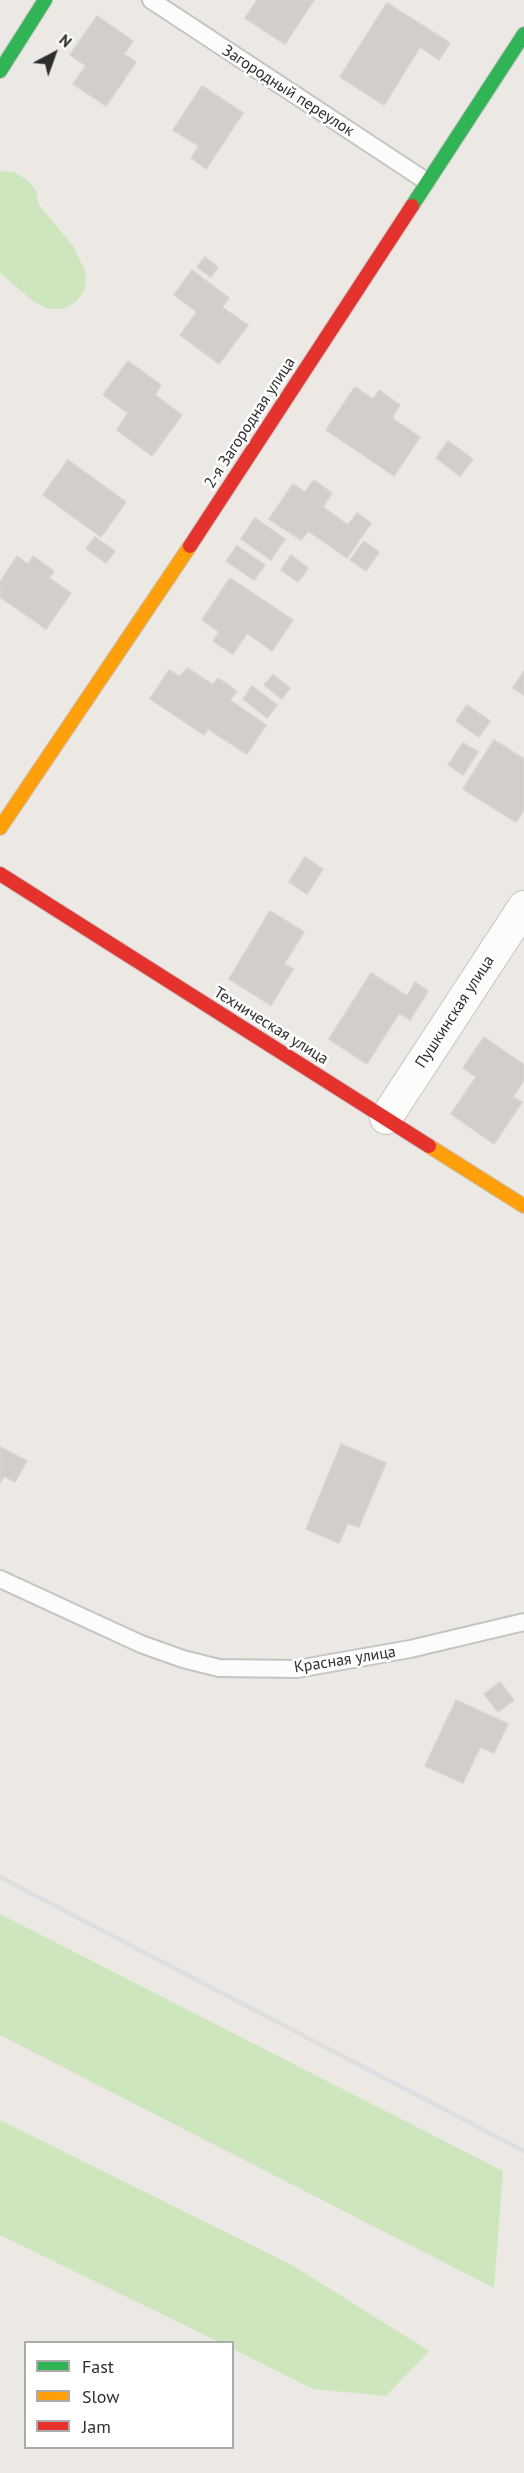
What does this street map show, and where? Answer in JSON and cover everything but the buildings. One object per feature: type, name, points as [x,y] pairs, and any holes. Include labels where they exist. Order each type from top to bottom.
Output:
[{"type":"street","points":[[0,71],[45,0]]},
{"type":"street","name":"2-я Загородная улица","points":[[0,828],[196,536],[524,34]]},
{"type":"street","name":"Техническая улица","points":[[0,874],[524,1206]]},
{"type":"street","name":"Пушкинская улица","points":[[386,1118],[524,907]]},
{"type":"lane","name":"Загородный переулок","points":[[151,0],[426,181]]},
{"type":"lane","name":"Красная улица","points":[[0,1578],[141,1644],[183,1659],[219,1668],[297,1669],[410,1649],[524,1622]]},
{"type":"green space","points":[[0,171],[14,172],[27,180],[36,190],[38,204],[73,246],[86,273],[85,289],[77,301],[63,309],[48,309],[33,301],[0,273]]},
{"type":"green space","points":[[0,1914],[503,2171],[494,2288],[0,2035]]},
{"type":"green space","points":[[0,2120],[292,2265],[429,2351],[386,2396],[313,2389],[234,2350],[234,2341],[217,2341],[0,2235]]},
{"type":"railway","points":[[0,1877],[524,2151]]},
{"type":"traffic: fast","points":[[0,71],[45,0]]},
{"type":"traffic: fast","points":[[412,206],[524,34]]},
{"type":"traffic: slow","points":[[0,828],[190,546]]},
{"type":"traffic: slow","points":[[429,1146],[524,1206]]},
{"type":"traffic: jam","points":[[190,546],[412,206]]},
{"type":"traffic: jam","points":[[0,874],[429,1146]]}]
